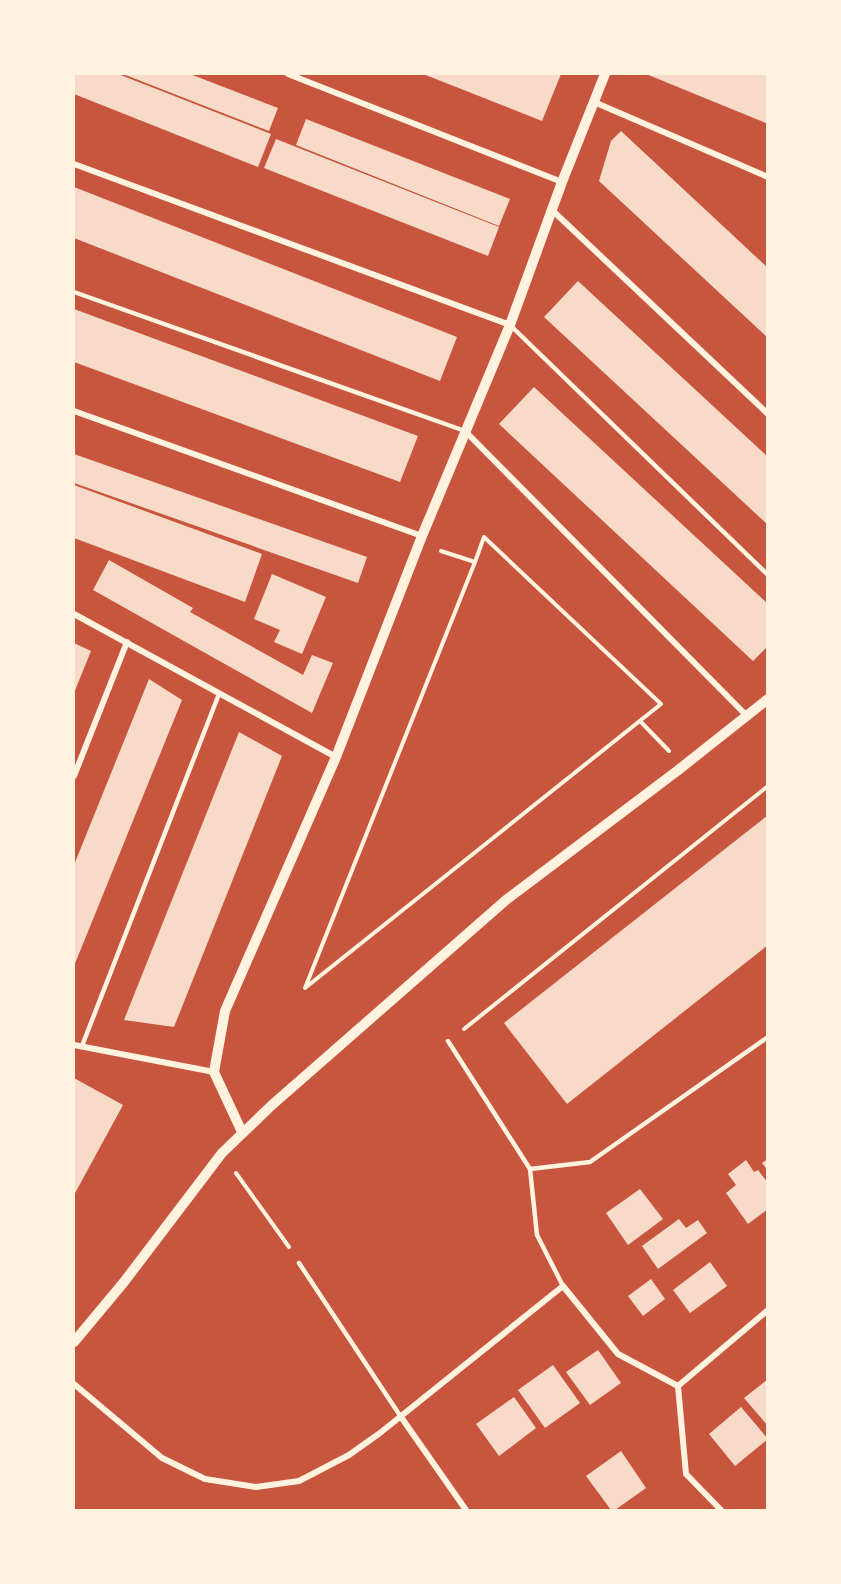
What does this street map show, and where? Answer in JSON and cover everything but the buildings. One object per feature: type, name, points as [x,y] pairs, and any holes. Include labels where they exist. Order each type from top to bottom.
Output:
[{"type":"street","points":[[288,74],[562,182]]},
{"type":"street","points":[[242,1132],[214,1072],[225,1011],[336,757],[420,540],[510,325],[562,182],[605,74]]},
{"type":"street","points":[[594,102],[768,177]]},
{"type":"street","points":[[74,164],[510,325]]},
{"type":"street","points":[[552,211],[768,414]]},
{"type":"street","points":[[74,411],[420,540]]},
{"type":"street","points":[[465,431],[746,715]]},
{"type":"street","points":[[74,614],[336,757]]},
{"type":"street","points":[[74,776],[126,642]]},
{"type":"street","points":[[74,1342],[124,1282],[222,1153],[242,1132],[506,900],[768,699]]},
{"type":"street","points":[[74,1045],[214,1072]]},
{"type":"street","points":[[74,1384],[162,1458],[206,1479],[256,1487],[299,1481],[349,1455],[401,1417],[563,1286],[618,1354],[678,1386]]},
{"type":"street","points":[[678,1386],[768,1310]]},
{"type":"street","points":[[678,1386],[686,1474],[722,1510]]},
{"type":"street","points":[[401,1417],[466,1510]]},
{"type":"lane","points":[[74,292],[465,431]]},
{"type":"lane","points":[[510,325],[768,575]]},
{"type":"lane","points":[[82,1046],[219,694]]},
{"type":"lane","points":[[530,1169],[590,1162],[768,1037]]},
{"type":"lane","points":[[448,1041],[530,1169],[537,1235],[563,1286]]},
{"type":"lane","points":[[299,1263],[401,1417]]},
{"type":"path","points":[[484,537],[661,704],[305,988],[475,562],[484,537]]},
{"type":"path","points":[[420,540],[475,562]]},
{"type":"path","points":[[640,721],[684,765]]},
{"type":"path","points":[[448,1041],[768,786]]},
{"type":"path","points":[[222,1153],[299,1263]]}]
